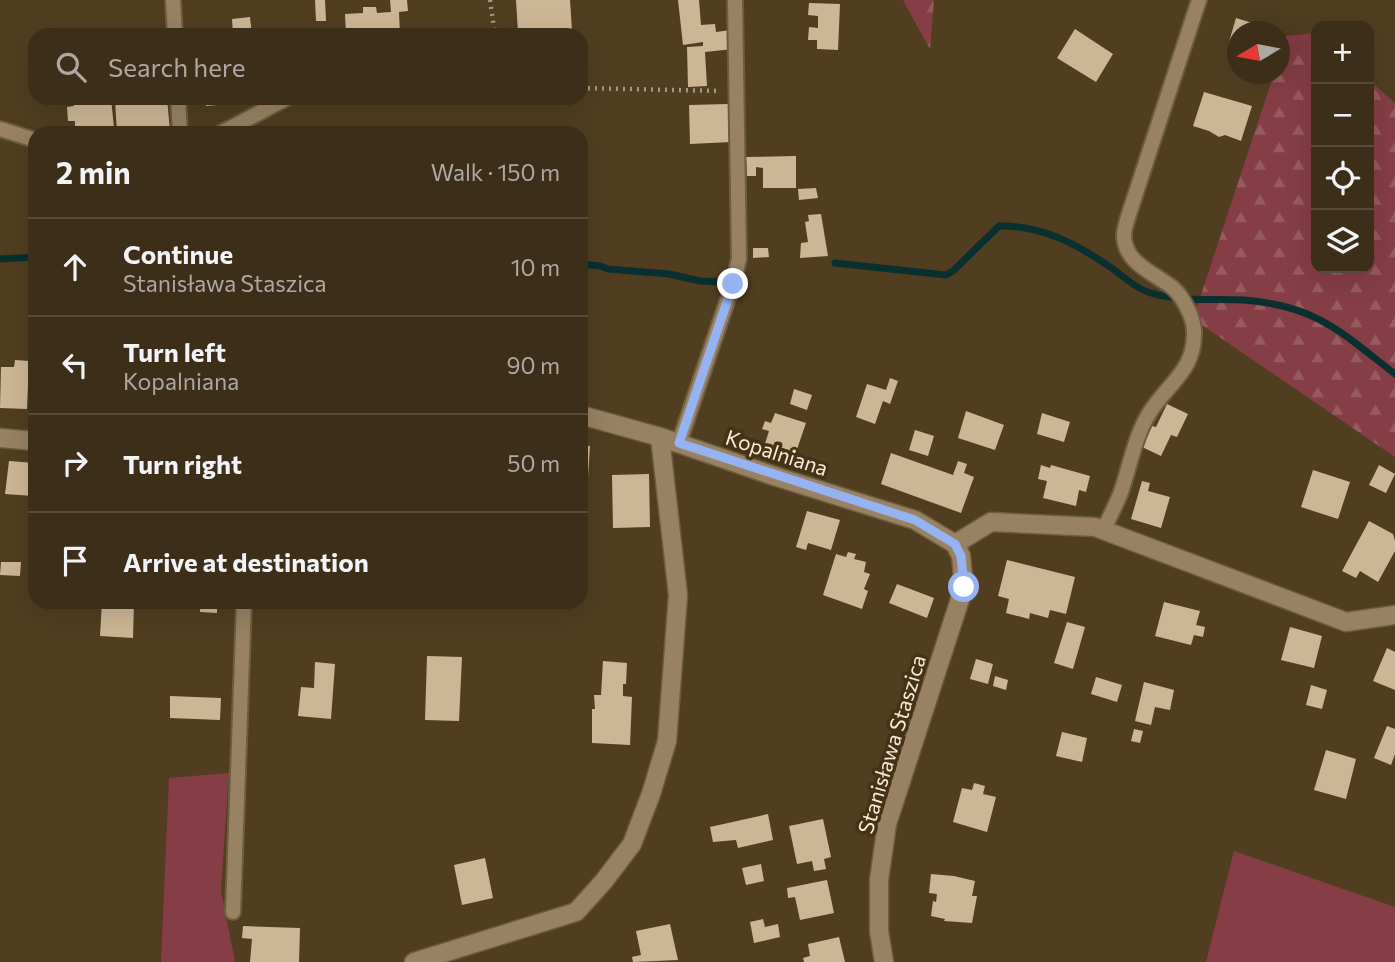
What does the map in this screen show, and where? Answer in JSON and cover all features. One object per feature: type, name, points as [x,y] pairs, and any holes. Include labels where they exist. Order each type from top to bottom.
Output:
[{"type":"street","name":"Kopalniana","points":[[588,417],[660,437],[915,520],[955,544]]},
{"type":"street","points":[[414,962],[576,912],[632,844],[667,741],[678,595],[660,437]]},
{"type":"street","points":[[0,438],[28,440]]},
{"type":"street","points":[[955,544],[991,522],[1095,527],[1346,622],[1395,615]]},
{"type":"street","name":"Stanisława Staszica","points":[[884,962],[879,931],[879,880],[887,824],[964,587],[961,556],[955,544]]},
{"type":"lane","points":[[173,0],[175,28]]},
{"type":"lane","points":[[679,443],[740,259],[735,0]]},
{"type":"lane","points":[[1103,531],[1149,413],[1182,374],[1193,352],[1194,327],[1187,307],[1173,288],[1137,262],[1128,251],[1124,236],[1199,0]]},
{"type":"lane","points":[[178,105],[180,126]]},
{"type":"lane","points":[[234,126],[274,105]]},
{"type":"lane","points":[[0,129],[28,138]]},
{"type":"lane","points":[[233,912],[244,609]]},
{"type":"path","points":[[490,0],[494,28]]},
{"type":"path","points":[[588,88],[738,91]]},
{"type":"green space","points":[[903,0],[934,0],[930,49]]},
{"type":"green space","points":[[1311,34],[1311,273],[1374,273],[1374,84],[1395,103],[1395,457],[1193,319],[1271,84],[1290,84],[1290,36]]},
{"type":"green space","points":[[229,773],[221,891],[235,962],[161,962],[169,778]]},
{"type":"green space","points":[[1234,851],[1395,907],[1395,962],[1206,962]]},
{"type":"building","points":[[315,0],[325,0],[326,21],[316,21]]},
{"type":"building","points":[[390,0],[407,0],[408,11],[399,12],[400,28],[346,28],[345,14],[363,13],[363,7],[376,7],[377,13],[391,12]]},
{"type":"building","points":[[516,0],[570,0],[572,28],[518,28]]},
{"type":"building","points":[[678,0],[699,0],[701,25],[715,24],[716,32],[731,30],[733,49],[705,52],[707,86],[688,87],[687,47],[703,46],[703,42],[683,45]]},
{"type":"building","points":[[809,3],[840,4],[838,50],[817,49],[817,40],[808,40],[809,27],[818,28],[818,16],[808,15]]},
{"type":"building","points":[[250,17],[251,28],[233,28],[232,19]]},
{"type":"building","points":[[1075,29],[1113,54],[1096,82],[1057,58]]},
{"type":"building","points":[[1204,92],[1252,106],[1241,141],[1225,135],[1219,137],[1193,126]]},
{"type":"building","points":[[729,104],[731,142],[690,144],[689,105]]},
{"type":"building","points":[[112,105],[114,126],[75,126],[75,121],[68,121],[67,107]]},
{"type":"building","points":[[115,105],[168,105],[170,126],[117,126]]},
{"type":"building","points":[[796,156],[796,188],[763,188],[763,168],[756,167],[756,176],[747,176],[746,157]]},
{"type":"building","points":[[816,188],[818,198],[799,200],[798,189]]},
{"type":"building","points":[[821,214],[828,256],[800,258],[801,243],[808,242],[805,222],[809,221],[808,215]]},
{"type":"building","points":[[753,248],[768,248],[769,257],[753,258]]},
{"type":"building","points":[[15,360],[28,361],[27,409],[0,408],[1,367],[14,367]]},
{"type":"building","points":[[890,378],[898,381],[890,404],[883,401],[875,424],[856,417],[867,384],[886,390]]},
{"type":"building","points":[[794,389],[812,395],[807,410],[790,404]]},
{"type":"building","points":[[1167,404],[1188,414],[1177,437],[1171,435],[1161,456],[1142,447]]},
{"type":"building","points":[[966,411],[1004,425],[995,450],[958,438]]},
{"type":"building","points":[[775,413],[806,423],[794,458],[764,447],[769,431],[762,429],[765,421],[771,423]]},
{"type":"building","points":[[1042,413],[1070,422],[1064,442],[1037,434]]},
{"type":"building","points":[[915,430],[934,436],[928,456],[909,450]]},
{"type":"building","points":[[588,446],[590,446],[588,477]]},
{"type":"building","points":[[891,453],[953,475],[958,461],[967,464],[964,473],[974,477],[961,513],[881,484]]},
{"type":"building","points":[[9,461],[28,462],[28,496],[5,494]]},
{"type":"building","points":[[1041,465],[1050,468],[1051,465],[1090,476],[1086,492],[1079,490],[1076,506],[1043,498],[1047,481],[1038,479]]},
{"type":"building","points":[[1379,465],[1395,474],[1386,493],[1369,485]]},
{"type":"building","points":[[1313,470],[1350,482],[1338,519],[1301,507]]},
{"type":"building","points":[[649,474],[650,527],[613,528],[612,475]]},
{"type":"building","points":[[1142,481],[1150,483],[1148,491],[1170,497],[1161,528],[1131,519]]},
{"type":"building","points":[[807,511],[840,520],[831,550],[808,543],[806,550],[796,547]]},
{"type":"building","points":[[1369,521],[1393,534],[1395,541],[1395,551],[1378,582],[1360,571],[1356,578],[1342,571]]},
{"type":"building","points":[[848,552],[856,554],[854,559],[866,562],[864,572],[870,574],[864,589],[868,591],[862,609],[823,595],[836,554],[846,557]]},
{"type":"building","points":[[1007,560],[1075,577],[1066,614],[1050,610],[1048,618],[1030,613],[1029,619],[1006,613],[1009,599],[998,596]]},
{"type":"building","points":[[1,562],[21,562],[20,576],[0,575]]},
{"type":"building","points":[[897,584],[934,598],[927,618],[889,603]]},
{"type":"building","points":[[1164,602],[1200,611],[1196,625],[1205,627],[1203,637],[1194,635],[1191,645],[1155,636]]},
{"type":"building","points":[[102,609],[134,609],[133,638],[100,636]]},
{"type":"building","points":[[200,609],[217,609],[217,613],[200,612]]},
{"type":"building","points":[[1067,622],[1085,627],[1073,669],[1054,663]]},
{"type":"building","points":[[1290,627],[1322,636],[1314,668],[1281,660]]},
{"type":"building","points":[[1387,648],[1395,652],[1395,690],[1373,681]]},
{"type":"building","points":[[427,656],[462,657],[459,721],[425,720]]},
{"type":"building","points":[[976,659],[993,664],[988,684],[970,679]]},
{"type":"building","points":[[603,661],[627,663],[623,696],[632,697],[630,745],[592,743],[592,709],[595,709],[594,695],[601,695]]},
{"type":"building","points":[[315,662],[335,664],[331,719],[298,716],[301,687],[314,688]]},
{"type":"building","points":[[995,676],[1008,680],[1006,690],[993,686]]},
{"type":"building","points":[[1096,677],[1122,685],[1117,702],[1091,694]]},
{"type":"building","points":[[1144,682],[1174,690],[1170,710],[1155,707],[1151,725],[1135,721]]},
{"type":"building","points":[[1311,685],[1327,690],[1322,709],[1306,705]]},
{"type":"building","points":[[170,696],[221,698],[220,720],[170,718]]},
{"type":"building","points":[[1387,726],[1395,729],[1395,754],[1391,765],[1374,758]]},
{"type":"building","points":[[1134,729],[1143,731],[1140,743],[1131,741]]},
{"type":"building","points":[[1062,732],[1087,738],[1082,762],[1056,756]]},
{"type":"building","points":[[1326,750],[1356,759],[1346,799],[1314,790]]},
{"type":"building","points":[[974,783],[985,786],[983,794],[996,797],[987,832],[953,822],[962,788],[972,790]]},
{"type":"building","points":[[768,814],[773,840],[738,848],[736,840],[713,842],[710,827]]},
{"type":"building","points":[[823,819],[831,857],[824,859],[826,869],[814,871],[812,861],[797,864],[789,826]]},
{"type":"building","points":[[485,858],[493,898],[462,905],[454,865]]},
{"type":"building","points":[[761,864],[764,881],[746,885],[742,868]]},
{"type":"building","points":[[931,874],[975,881],[972,896],[977,896],[972,923],[944,921],[945,919],[931,916],[937,894],[929,893]]},
{"type":"building","points":[[827,880],[834,913],[800,920],[795,897],[788,898],[787,888]]},
{"type":"building","points":[[763,919],[765,927],[778,924],[780,937],[754,943],[750,922]]},
{"type":"building","points":[[670,924],[678,960],[633,962],[632,957],[641,955],[636,931]]},
{"type":"building","points":[[243,926],[300,928],[299,962],[250,962],[252,939],[242,938]]},
{"type":"building","points":[[839,937],[845,962],[804,962],[803,958],[810,956],[808,944]]},
{"type":"waterway","points":[[835,263],[946,275],[999,226],[1030,229],[1073,245],[1148,292],[1184,299],[1269,303],[1310,315],[1343,334],[1395,374]]},
{"type":"waterway","points":[[0,259],[28,257]]},
{"type":"waterway","points":[[588,265],[669,274],[700,281],[725,282]]},
{"type":"route","points":[[733,284],[679,443],[915,520],[955,544],[961,556],[964,587]]}]
